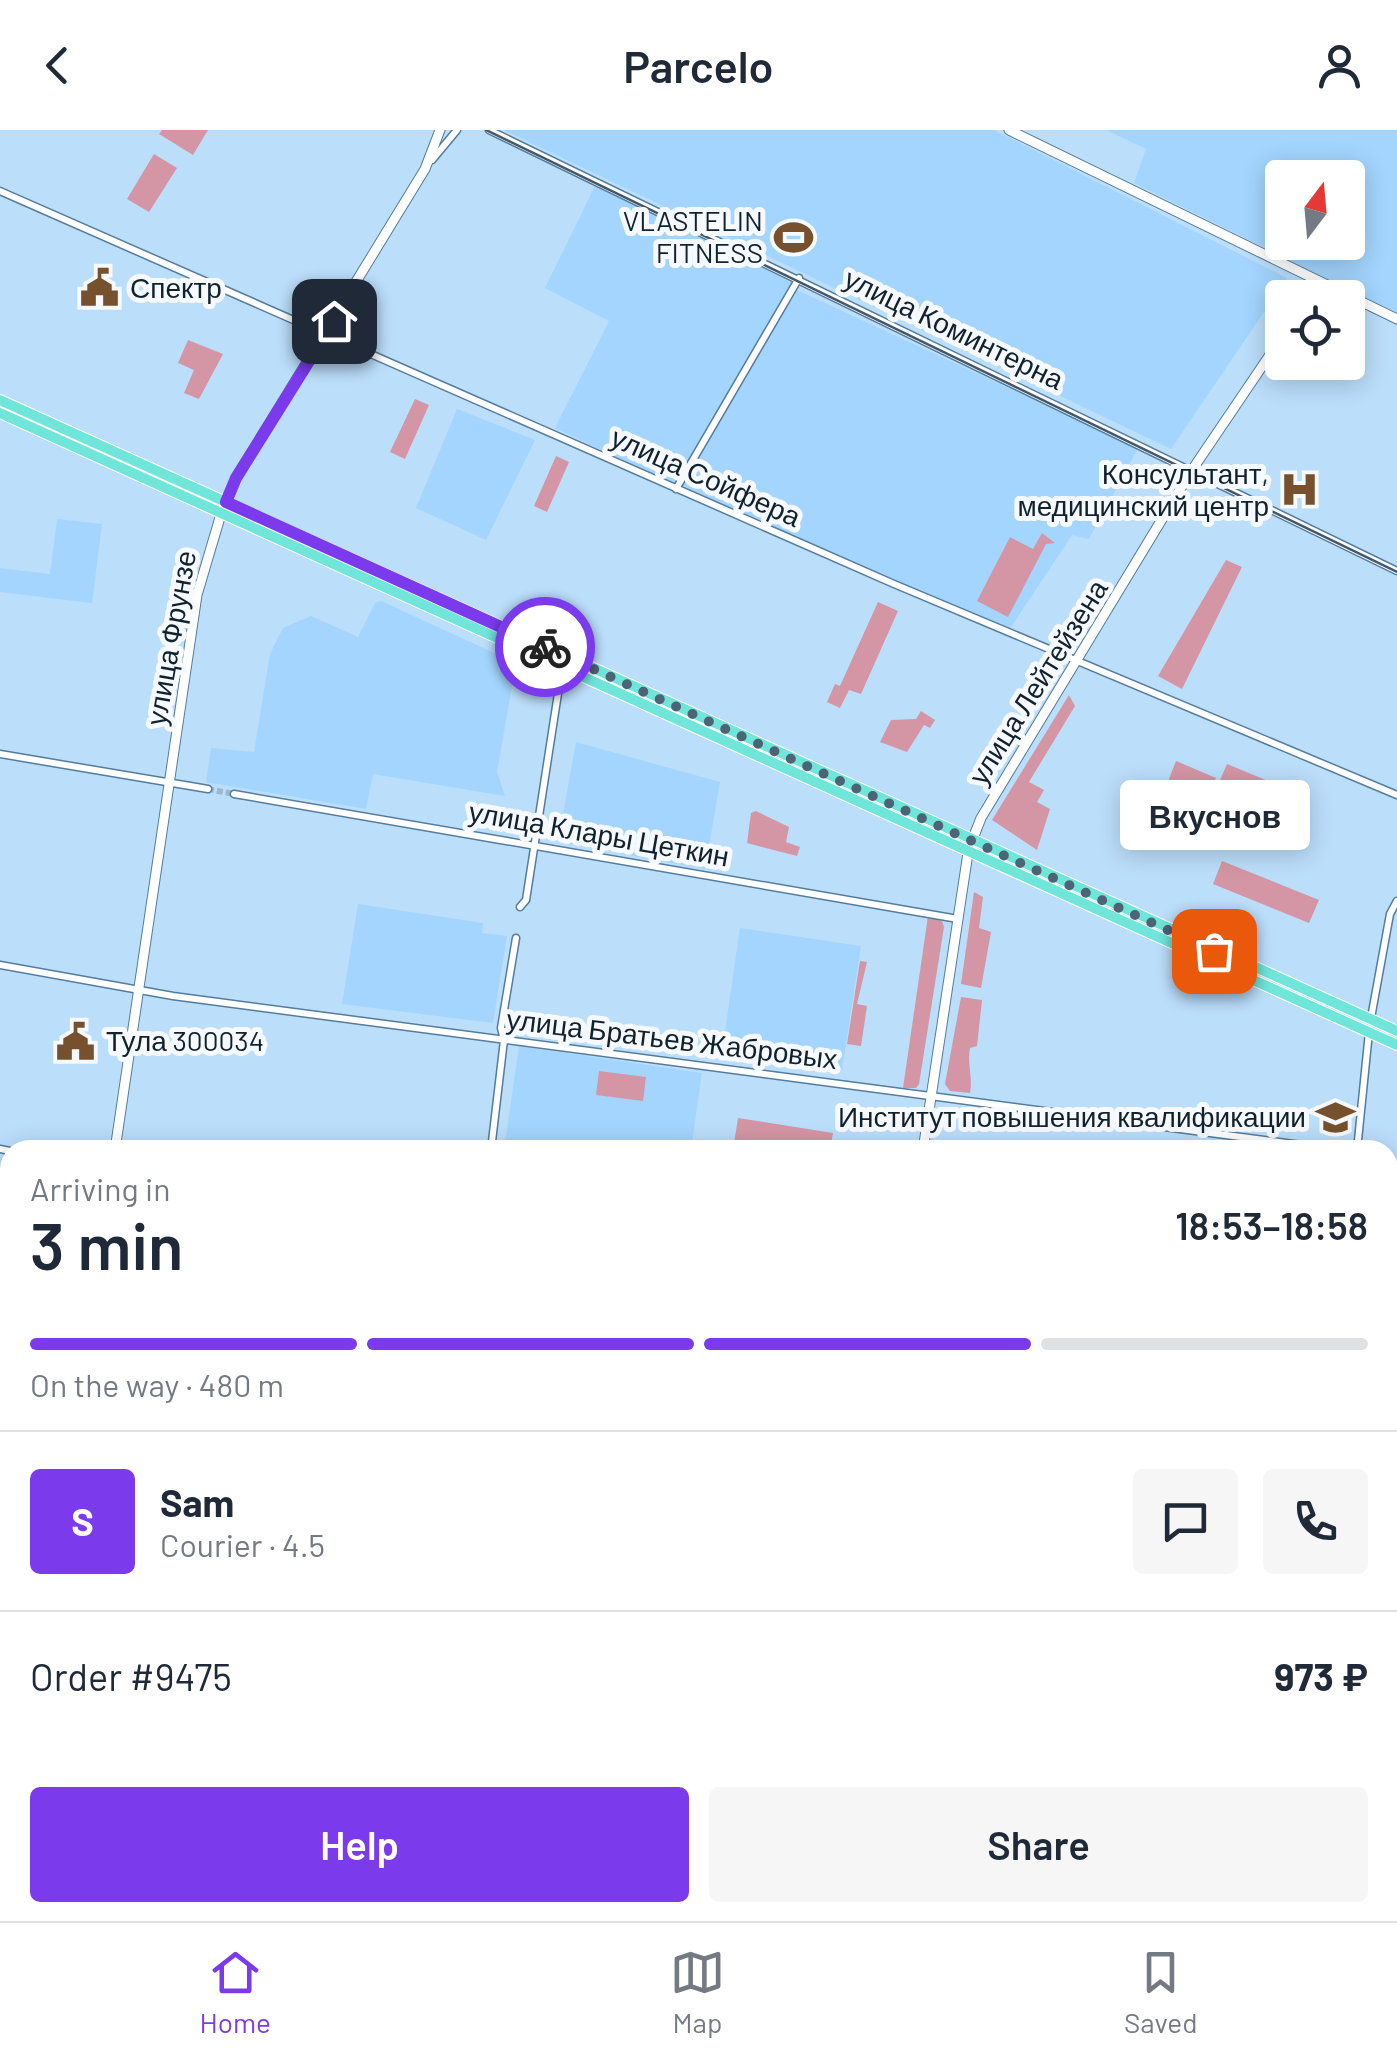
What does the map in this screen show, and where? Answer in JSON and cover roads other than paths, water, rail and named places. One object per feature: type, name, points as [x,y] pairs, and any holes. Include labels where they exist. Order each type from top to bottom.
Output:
[{"type":"main road","points":[[0,400],[1397,1031]]},
{"type":"main road","points":[[0,413],[1397,1045]]},
{"type":"main road","name":"улица Фрунзе","points":[[221,514],[226,502]]},
{"type":"main road","name":"улица Лейтейзена","points":[[968,854],[972,841]]},
{"type":"main road","points":[[1369,1032],[1370,1019]]},
{"type":"street","name":"улица Фрунзе","points":[[226,502],[236,478],[425,168],[440,130]]},
{"type":"street","points":[[425,168],[457,130]]},
{"type":"street","name":"улица Коминтерна","points":[[489,130],[1397,571]]},
{"type":"street","points":[[1009,130],[1316,280]]},
{"type":"street","name":"улица Сойфера","points":[[0,191],[676,490],[1397,795]]},
{"type":"street","points":[[676,490],[798,278]]},
{"type":"street","points":[[1365,304],[1397,319]]},
{"type":"street","name":"улица Лейтейзена","points":[[972,841],[981,818],[1191,472],[1265,361]]},
{"type":"street","name":"улица Фрунзе","points":[[117,1140],[196,595],[221,514]]},
{"type":"street","points":[[520,907],[526,900],[559,687],[567,670]]},
{"type":"street","points":[[0,754],[208,790]]},
{"type":"street","name":"улица Клары Цеткин","points":[[234,794],[958,919]]},
{"type":"street","name":"улица Лейтейзена","points":[[925,1140],[968,854]]},
{"type":"street","points":[[1370,1019],[1390,914],[1397,901]]},
{"type":"street","points":[[493,1140],[504,1040],[501,1028],[516,938]]},
{"type":"street","name":"улица Братьев Жабровых","points":[[0,965],[140,990],[1264,1140]]},
{"type":"street","points":[[1358,1140],[1369,1032]]},
{"type":"tunnel","points":[[208,789],[234,794]]},
{"type":"tram line","points":[[486,130],[1397,572]]},
{"type":"place","name":"VLASTELIN FITNESS","points":[[793,237]]},
{"type":"place","name":"Спектр","points":[[100,288]]},
{"type":"place","name":"Консультант, медицинский центр","points":[[1299,490]]},
{"type":"place","name":"Вкуснов","points":[[1214,951]]},
{"type":"place","name":"Тула 300034","points":[[76,1041]]},
{"type":"place","name":"Институт повышения квалификации","points":[[1336,1117]]}]
